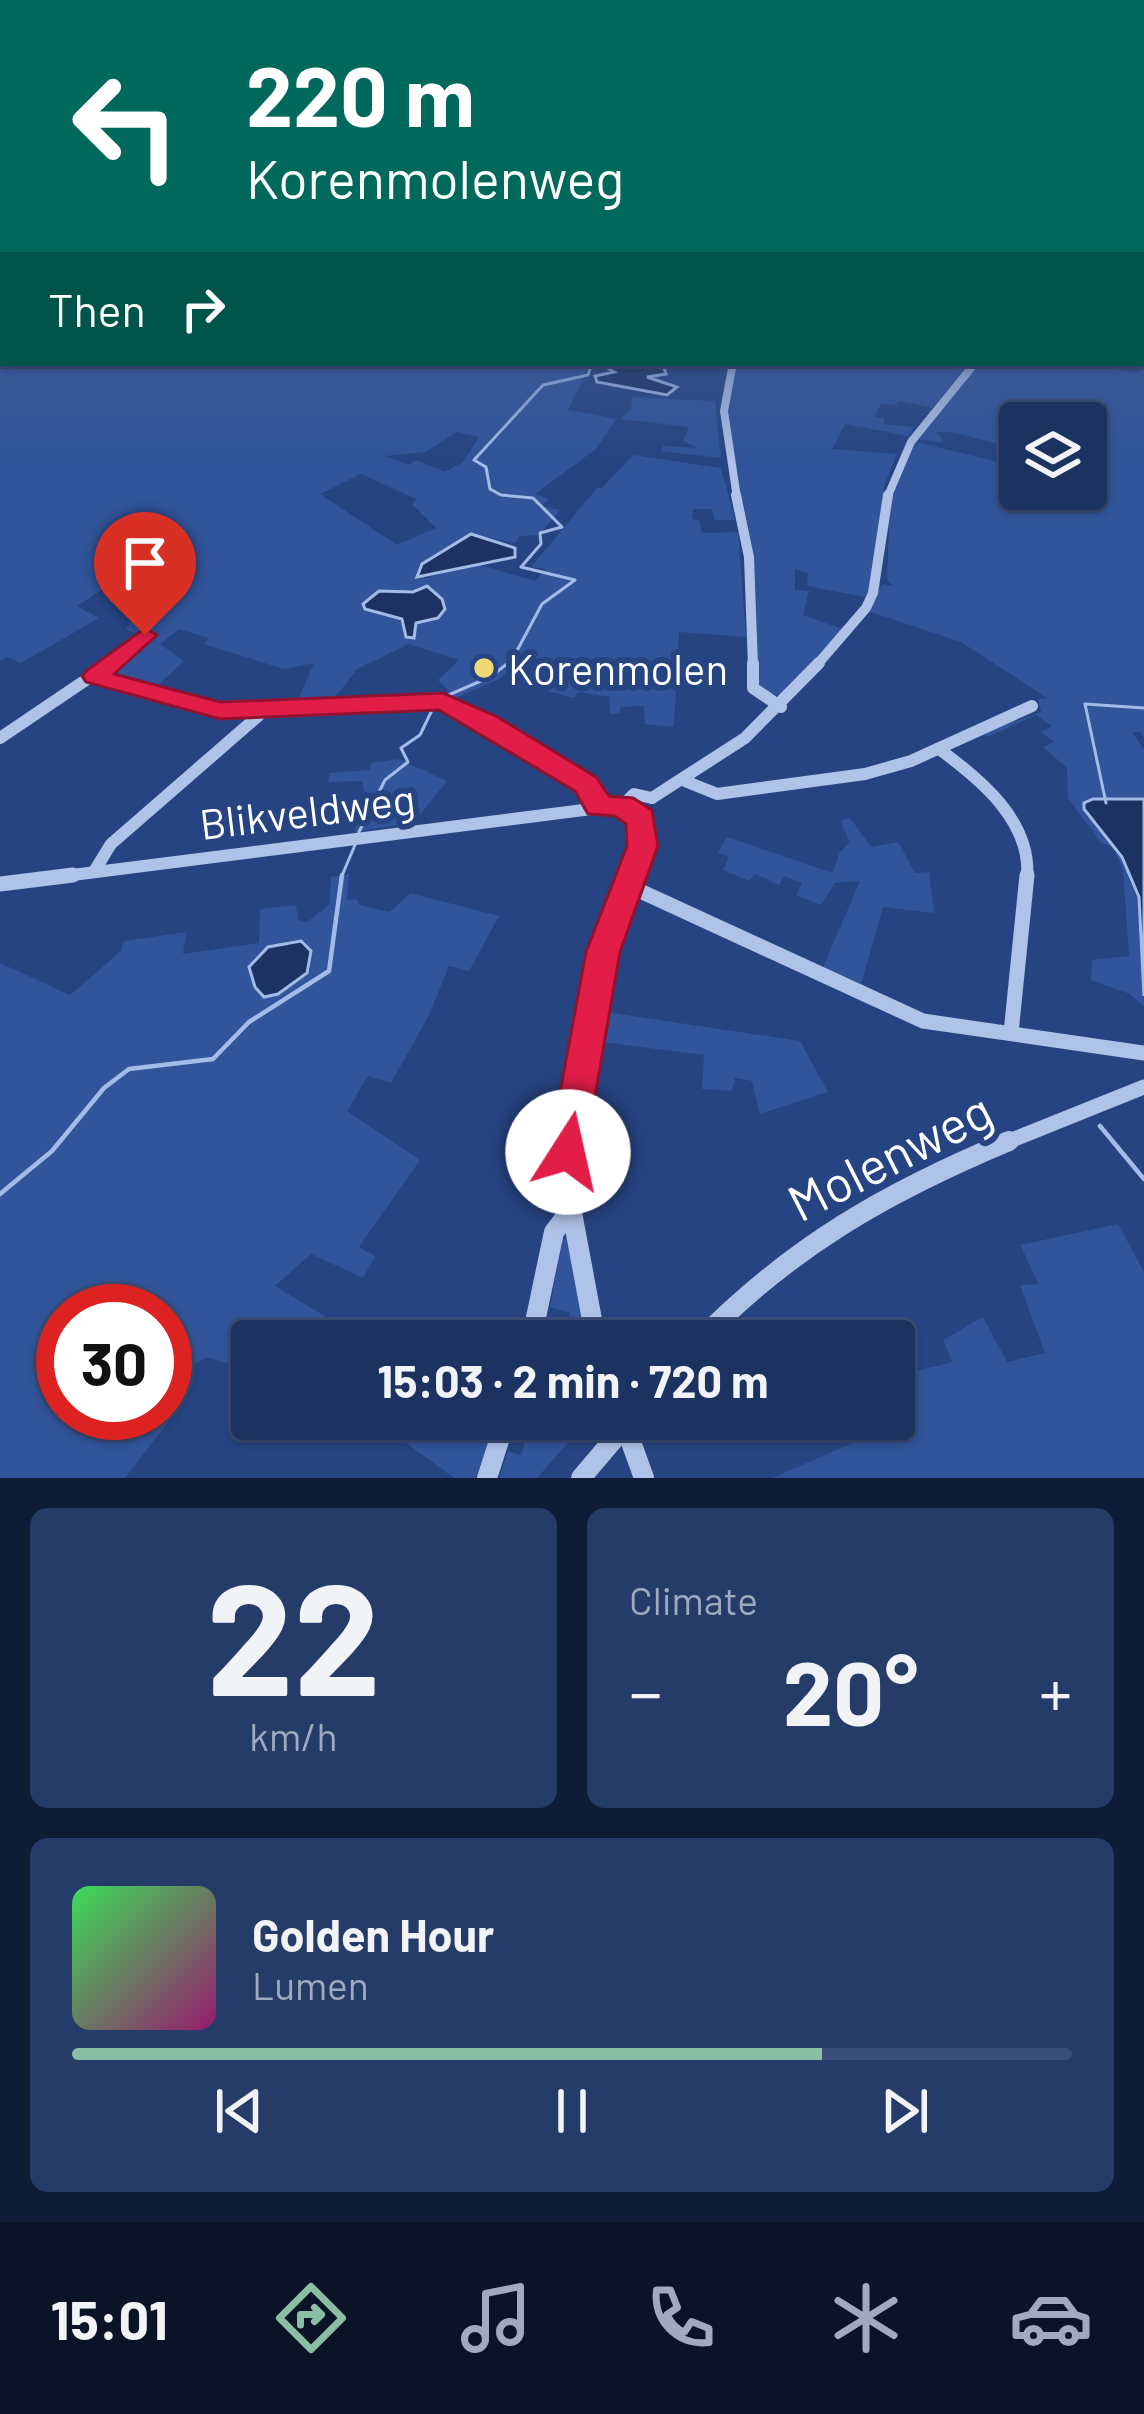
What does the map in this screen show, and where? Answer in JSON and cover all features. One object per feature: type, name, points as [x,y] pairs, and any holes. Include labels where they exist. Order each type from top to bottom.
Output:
[{"type":"street","points":[[732,366],[723,398],[724,429],[750,566],[753,688],[781,707]]},
{"type":"street","name":"Blikveldweg","points":[[0,884],[623,805],[634,794],[652,798],[685,781],[732,752],[781,707],[866,608],[878,584],[887,497],[901,460],[917,431],[972,366]]},
{"type":"street","points":[[0,738],[95,676],[145,635]]},
{"type":"street","points":[[95,676],[204,709],[443,701],[487,722],[586,784],[598,807]]},
{"type":"street","points":[[685,781],[712,794],[865,774],[940,749],[1032,706]]},
{"type":"street","points":[[95,871],[111,844],[265,710]]},
{"type":"street","points":[[940,749],[990,789],[1011,814],[1024,842],[1028,863],[1011,1034]]},
{"type":"street","points":[[623,805],[631,815],[641,817],[656,809],[652,798]]},
{"type":"street","points":[[592,1320],[566,1175],[603,952],[642,846],[641,817]]},
{"type":"street","points":[[627,884],[923,1021],[1144,1053]]},
{"type":"street","name":"Molenweg","points":[[721,1320],[780,1262],[845,1216],[1144,1087]]},
{"type":"street","points":[[535,1320],[554,1232],[570,1211]]},
{"type":"street","points":[[487,1478],[499,1440]]},
{"type":"street","points":[[580,1478],[611,1440]]},
{"type":"street","points":[[632,1440],[644,1478]]},
{"type":"shaded area","points":[[0,366],[590,366],[568,410],[616,419],[596,449],[535,494],[549,499],[542,506],[560,510],[539,535],[520,536],[515,543],[471,534],[422,564],[424,579],[476,564],[535,581],[546,569],[531,567],[597,488],[633,455],[721,468],[735,520],[715,520],[712,509],[693,509],[692,519],[699,520],[702,533],[738,532],[746,637],[679,632],[674,727],[645,724],[644,706],[621,707],[619,713],[610,714],[609,697],[579,692],[574,698],[530,686],[545,666],[522,661],[499,679],[456,698],[438,680],[459,660],[409,644],[357,669],[330,704],[295,706],[314,663],[284,669],[203,644],[209,638],[179,629],[160,644],[184,661],[155,688],[113,676],[101,659],[137,635],[126,629],[150,595],[139,591],[145,587],[139,585],[152,575],[134,569],[77,606],[99,618],[21,663],[6,657],[0,661]],"holes":[[[457,432],[479,437],[463,462],[445,472],[416,460],[409,465],[386,456],[425,452]],[[361,474],[416,499],[412,504],[436,528],[397,545],[320,494]],[[422,586],[442,599],[438,618],[416,623],[416,637],[406,636],[402,619],[368,610]]]},
{"type":"shaded area","points":[[736,366],[967,366],[933,408],[900,401],[881,404],[874,417],[884,418],[884,424],[914,427],[908,436],[845,424],[832,449],[897,454],[884,486],[872,585],[865,597],[807,586],[808,573],[795,569],[795,590],[809,591],[803,615],[842,629],[781,696],[760,690],[758,682],[752,549],[732,457],[730,389]]},
{"type":"shaded area","points":[[976,366],[1105,366],[1137,373],[1144,366],[1144,739],[1141,732],[1132,732],[1144,749],[1144,799],[1094,799],[1091,815],[1122,857],[1139,897],[1144,1006],[1130,994],[1091,980],[1092,960],[1129,956],[1123,869],[1113,847],[1101,843],[1068,798],[1067,768],[1043,747],[1054,742],[1041,732],[1052,726],[1036,715],[988,737],[982,733],[1041,712],[1038,699],[1047,698],[961,642],[868,611],[882,584],[894,586],[887,580],[890,498],[916,442],[999,462],[999,510],[1107,510],[1107,402],[999,402],[999,444],[937,432],[944,443],[917,439]]},
{"type":"shaded area","points":[[606,367],[664,368],[666,374],[647,377],[677,387],[667,395],[597,382],[595,376],[614,372]]},
{"type":"shaded area","points":[[632,397],[715,401],[721,458],[661,451],[663,446],[698,448],[683,441],[689,427],[620,419],[631,410]]},
{"type":"shaded area","points":[[471,534],[515,548],[515,557],[417,577],[422,564]]},
{"type":"shaded area","points":[[427,586],[442,599],[445,609],[438,618],[416,623],[414,638],[406,637],[402,619],[365,609],[363,604],[379,591],[413,592]]},
{"type":"shaded area","points":[[399,759],[447,781],[414,822],[355,832],[354,820],[369,817],[362,781],[328,782],[330,773],[370,770],[371,763]]},
{"type":"shaded area","points":[[1144,799],[1144,996],[1139,897],[1122,857],[1084,809],[1084,803]]},
{"type":"shaded area","points":[[850,818],[871,847],[898,842],[915,873],[929,872],[934,913],[883,907],[861,984],[823,967],[860,881],[835,883],[821,905],[796,895],[802,883],[784,876],[779,885],[755,874],[750,881],[723,870],[729,857],[718,853],[727,837],[833,873],[839,853],[850,842],[840,821]]},
{"type":"shaded area","points":[[349,874],[347,900],[357,899],[359,905],[390,912],[410,893],[499,916],[469,971],[449,966],[429,1015],[391,1083],[368,1076],[347,1111],[420,1160],[359,1247],[375,1256],[363,1278],[311,1254],[275,1286],[331,1320],[231,1320],[231,1365],[207,1357],[192,1365],[192,1284],[36,1284],[36,1440],[154,1440],[125,1478],[0,1478],[0,963],[70,995],[121,951],[124,941],[186,932],[183,954],[259,943],[260,909],[296,905],[298,920],[307,922],[330,904],[331,877]],"holes":[[[301,941],[311,951],[307,973],[278,994],[249,967],[268,947]]]},
{"type":"shaded area","points":[[301,941],[311,951],[307,973],[278,994],[264,997],[249,967],[268,947]]},
{"type":"shaded area","points":[[599,1011],[800,1041],[828,1092],[760,1114],[752,1081],[735,1078],[732,1091],[702,1089],[704,1055],[594,1041]]},
{"type":"shaded area","points":[[1118,1224],[1144,1272],[1144,1478],[772,1478],[859,1440],[915,1440],[915,1371],[953,1362],[943,1340],[983,1317],[1007,1362],[1045,1353],[1020,1285],[1039,1284],[1020,1245]]},
{"type":"shaded area","points":[[563,1238],[567,1239],[583,1320],[568,1320],[570,1313],[550,1307]]},
{"type":"shaded area","points":[[402,1440],[489,1440],[476,1478],[454,1478]]},
{"type":"shaded area","points":[[526,1440],[570,1440],[537,1478],[499,1478],[508,1451],[521,1455]]},
{"type":"waterway","points":[[444,697],[490,677],[512,660],[542,604],[575,580],[521,567],[541,544],[540,533],[562,527],[533,498],[501,495],[490,489],[486,467],[474,460],[543,385],[588,375],[591,366]]},
{"type":"waterway","points":[[1106,803],[1085,704],[1144,708]]},
{"type":"waterway","points":[[359,832],[385,780],[408,762],[401,748],[420,735],[434,706]]},
{"type":"waterway","points":[[342,876],[355,845]]},
{"type":"waterway","points":[[0,1194],[52,1151],[104,1088],[129,1069],[213,1059],[249,1022],[329,971],[342,876]]},
{"type":"waterway","points":[[1100,1126],[1144,1179]]},
{"type":"place","name":"Korenmolen","points":[[484,668]]},
{"type":"route","points":[[145,635],[95,676],[204,709],[443,701],[487,722],[586,784],[598,807],[623,805],[631,815],[641,817],[642,846],[603,952],[568,1152]]}]
